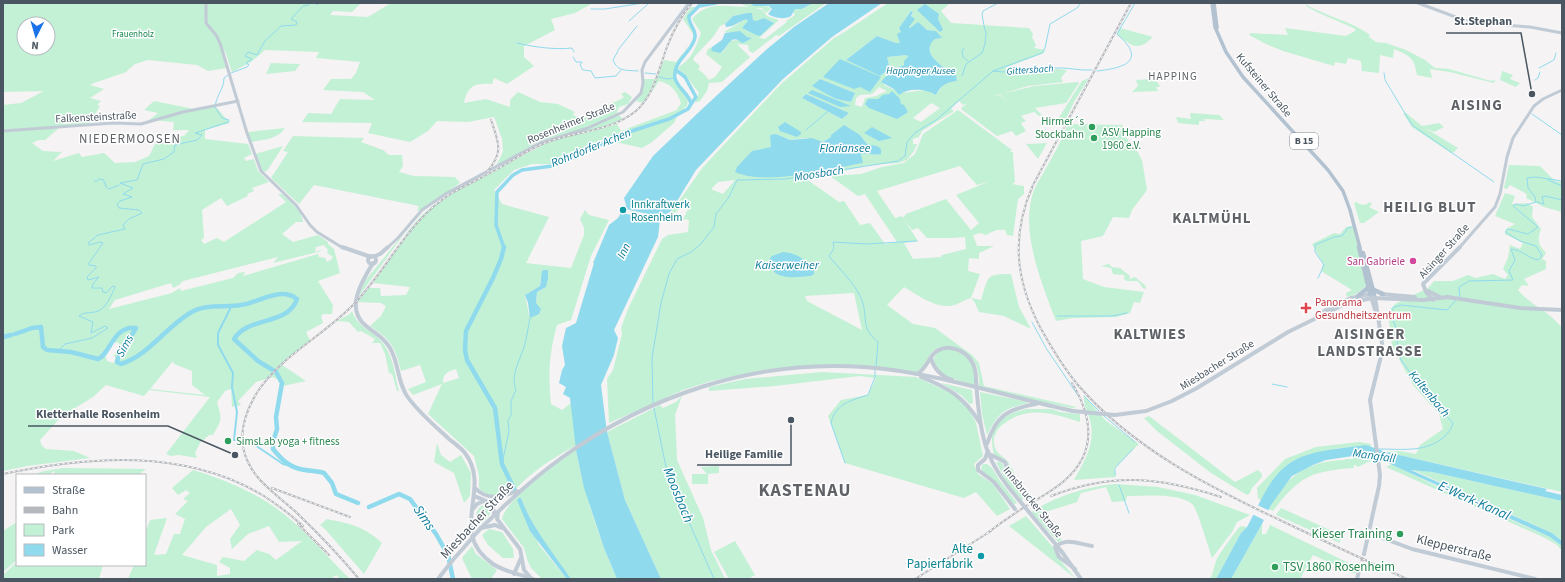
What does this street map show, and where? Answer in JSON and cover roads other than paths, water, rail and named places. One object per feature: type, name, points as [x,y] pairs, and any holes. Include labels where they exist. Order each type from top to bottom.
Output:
[{"type":"main road","points":[[206,3],[206,23],[220,42],[258,164],[263,174],[296,205],[310,225],[318,232],[335,244],[369,262]]},
{"type":"main road","name":"Rosenheimer Straße","points":[[374,257],[380,254],[398,238],[422,210],[447,193],[540,143],[588,128],[623,112],[641,93],[643,83],[642,70],[645,62],[689,3]]},
{"type":"main road","name":"Kufsteiner Straße","points":[[1213,3],[1220,35],[1241,72],[1326,166],[1346,192],[1352,206],[1382,339],[1381,356],[1370,400],[1379,464],[1380,486],[1364,554]]},
{"type":"main road","points":[[1418,3],[1469,22],[1530,27],[1562,33]]},
{"type":"main road","name":"Aisinger Straße","points":[[1432,298],[1426,290],[1425,283],[1466,241],[1494,207],[1500,194],[1507,157],[1513,138],[1534,106],[1542,99],[1562,90]]},
{"type":"main road","name":"Falkensteinstraße","points":[[3,131],[116,123],[135,124],[238,101]]},
{"type":"main road","points":[[369,262],[374,257]]},
{"type":"main road","points":[[374,257],[369,262],[356,297],[355,308],[357,316],[364,324],[382,338],[392,350],[397,362],[400,383],[407,397],[468,458],[474,473],[475,488],[469,525],[471,536],[476,546],[488,561],[514,574],[532,578]]},
{"type":"main road","points":[[1358,296],[1370,288],[1385,296],[1375,305],[1363,299]]},
{"type":"main road","points":[[1420,298],[1426,290],[1440,297]]},
{"type":"main road","name":"Miesbacher Straße","points":[[1039,404],[1086,413],[1115,415],[1134,414],[1154,410],[1171,404],[1268,344],[1344,301],[1358,296],[1450,297],[1464,298],[1512,307],[1562,310]]},
{"type":"main road","name":"Miesbacher Straße","points":[[1323,314],[1347,303],[1373,296]]},
{"type":"main road","name":"Miesbacher Straße","points":[[1385,296],[1420,298],[1450,297]]},
{"type":"main road","name":"Innsbrucker Straße","points":[[931,358],[935,352],[940,349],[948,348],[960,351],[972,361],[975,370],[982,426],[993,465],[1005,484],[1062,552],[1081,579]]},
{"type":"main road","points":[[917,375],[923,371],[931,358]]},
{"type":"main road","points":[[931,358],[933,367],[938,372],[959,384]]},
{"type":"main road","name":"Miesbacher Straße","points":[[438,579],[481,528],[520,490],[570,451],[614,424],[645,409],[690,391],[719,382],[763,372],[810,366],[837,366],[875,368],[910,374]]},
{"type":"main road","points":[[910,374],[959,384],[1039,404]]},
{"type":"main road","points":[[910,374],[944,386],[957,394],[971,408],[982,426]]},
{"type":"main road","points":[[1015,509],[994,482],[980,472],[978,466],[986,458],[991,429],[1004,413],[1017,407],[1039,404]]},
{"type":"main road","points":[[988,450],[1005,462],[1009,474],[1029,499]]},
{"type":"main road","points":[[982,461],[993,465],[995,460],[999,459]]},
{"type":"main road","points":[[475,488],[481,494],[498,498],[520,490]]},
{"type":"main road","points":[[474,495],[481,494]]},
{"type":"main road","points":[[474,495],[493,505],[495,509],[494,514]]},
{"type":"main road","points":[[509,500],[496,516],[503,528],[517,545],[522,556],[523,565],[532,578]]},
{"type":"main road","points":[[471,511],[477,504],[485,501]]},
{"type":"main road","points":[[481,528],[495,525],[503,528]]},
{"type":"main road","points":[[1370,527],[1378,537]]},
{"type":"main road","name":"Klepperstraße","points":[[1368,534],[1412,549],[1535,579]]},
{"type":"main road","points":[[1075,569],[1060,558],[1056,553],[1055,547],[1059,543],[1066,540],[1092,546]]},
{"type":"main road","points":[[514,574],[522,556]]},
{"type":"main road","points":[[514,574],[523,565]]},
{"type":"main road","points":[[1357,579],[1360,567]]},
{"type":"water","points":[[749,3],[813,3],[802,9],[795,9],[791,16],[782,18],[773,17],[768,14],[772,9],[769,6],[754,6]]},
{"type":"water","points":[[829,3],[882,3],[832,37],[783,79],[696,170],[671,211],[662,217],[625,209],[626,205],[624,198],[653,156],[767,49],[794,27]]},
{"type":"water","points":[[925,4],[939,14],[938,19],[943,30],[940,32],[917,10]]},
{"type":"water","name":"Happinger Ausee","points":[[911,11],[913,12],[911,16],[915,19],[909,27],[910,28],[918,22],[927,30],[936,31],[942,38],[935,39],[931,43],[931,55],[941,65],[956,75],[957,81],[950,82],[945,85],[936,95],[923,90],[912,90],[903,92],[899,95],[894,89],[881,82],[892,70],[904,65],[904,61],[908,57],[907,55],[887,57],[889,65],[887,71],[880,76],[846,60],[877,36],[900,43],[897,34],[901,32],[899,28]]},
{"type":"water","points":[[752,13],[753,20],[756,21],[764,18],[774,23],[760,36],[742,28],[748,21],[746,19],[732,26],[726,27],[725,24],[733,16]]},
{"type":"water","points":[[740,31],[747,37],[752,38],[743,43],[735,39],[732,40],[720,53],[711,51],[712,47],[722,40],[725,33]]},
{"type":"water","points":[[840,59],[881,77],[870,92],[860,87],[854,89],[823,77]]},
{"type":"water","points":[[820,79],[855,93],[851,102],[836,99],[812,86]]},
{"type":"water","points":[[812,90],[851,106],[840,107],[808,93]]},
{"type":"water","points":[[892,91],[900,99],[901,104],[904,105],[908,112],[897,119],[869,108],[865,104],[868,99],[878,99]]},
{"type":"water","points":[[806,94],[849,113],[842,119],[802,98]]},
{"type":"water","points":[[785,122],[801,132],[801,134],[797,137],[780,131],[778,127]]},
{"type":"water","name":"Floriansee","points":[[844,125],[860,135],[867,144],[877,146],[881,149],[881,154],[861,154],[863,163],[798,175],[763,177],[748,176],[735,172],[737,167],[752,151],[771,147],[770,135],[776,134],[790,140],[812,138],[823,142]]},
{"type":"water","points":[[872,127],[892,138],[879,141],[864,133]]},
{"type":"water","name":"Inn","points":[[621,213],[660,220],[658,237],[614,330],[618,338],[614,355],[601,385],[607,432],[625,500],[661,579],[617,579],[604,548],[584,488],[576,450],[570,398],[563,394],[566,387],[559,383],[562,370],[565,365],[562,346],[566,328],[576,323],[593,263],[609,225],[618,218]]},
{"type":"water","name":"Kaiserweiher","points":[[783,252],[796,255],[804,259],[814,269],[814,274],[811,276],[785,277],[774,272],[769,260],[772,256]]},
{"type":"water","points":[[548,270],[546,287],[537,292],[536,303],[541,309],[539,314],[530,318],[528,303],[525,295],[540,286],[542,271]]},
{"type":"water","points":[[1366,445],[1386,452],[1547,489],[1545,491],[1562,495],[1562,501],[1432,472],[1411,470],[1552,533],[1562,541],[1562,546],[1550,537],[1386,462],[1353,456],[1326,460],[1292,476],[1271,505],[1231,579],[1216,579],[1269,486],[1286,466],[1294,460],[1314,453]]},
{"type":"water","points":[[521,498],[531,520],[543,540],[571,579],[567,579],[530,531],[517,500]]},
{"type":"waterway","points":[[231,73],[247,67],[249,65],[246,63],[252,59],[245,56],[248,52],[257,55],[265,41],[281,26],[296,25],[297,22],[291,19],[303,6],[309,5],[308,3]]},
{"type":"waterway","points":[[315,3],[317,5],[318,3]]},
{"type":"waterway","points":[[591,9],[605,9],[643,3]]},
{"type":"waterway","points":[[629,21],[649,3]]},
{"type":"waterway","name":"Rohrdorfer Achen","points":[[691,104],[688,97],[676,82],[675,72],[679,62],[691,47],[695,37],[689,16],[699,6],[716,3]]},
{"type":"waterway","points":[[984,25],[982,15],[983,11],[998,3]]},
{"type":"waterway","name":"Moosbach","points":[[993,71],[1042,53],[1045,48],[1050,24],[1077,8],[1081,3]]},
{"type":"waterway","name":"Gittersbach","points":[[1097,71],[1117,68],[1124,65],[1132,56],[1131,50],[1117,34],[1135,3]]},
{"type":"waterway","points":[[618,50],[637,26]]},
{"type":"waterway","points":[[984,26],[986,33]]},
{"type":"waterway","points":[[962,76],[966,64],[982,53],[986,34]]},
{"type":"waterway","points":[[517,43],[544,48],[572,48],[574,52]]},
{"type":"waterway","points":[[964,48],[962,51],[963,57],[968,61]]},
{"type":"waterway","points":[[618,51],[613,60],[617,67],[623,70],[638,71]]},
{"type":"waterway","points":[[1539,68],[1554,60],[1556,53]]},
{"type":"waterway","points":[[573,57],[576,62],[582,62],[580,65],[583,70],[591,71],[595,78],[616,76],[621,70]]},
{"type":"waterway","name":"Gittersbach","points":[[993,71],[1016,72],[1060,68],[1092,70]]},
{"type":"waterway","name":"Rohrdorfer Achen","points":[[676,70],[685,77],[696,97],[691,104]]},
{"type":"waterway","name":"Moosbach","points":[[653,403],[652,358],[661,303],[669,274],[677,259],[691,252],[700,245],[714,227],[716,214],[729,197],[737,180],[785,179],[898,161],[905,156],[907,142],[916,132],[936,120],[993,71]]},
{"type":"waterway","points":[[1535,80],[1538,78],[1540,72]]},
{"type":"waterway","points":[[645,73],[656,74]]},
{"type":"waterway","points":[[1384,73],[1385,79]]},
{"type":"waterway","points":[[58,351],[65,344],[92,338],[108,328],[105,326],[91,333],[93,322],[79,316],[102,309],[108,302],[115,287],[113,286],[106,293],[103,292],[102,288],[92,288],[93,284],[99,277],[88,280],[87,277],[96,268],[96,266],[89,265],[89,263],[103,243],[100,242],[89,245],[88,243],[98,235],[125,229],[123,225],[129,219],[142,213],[139,210],[119,208],[117,204],[120,201],[132,197],[123,194],[133,188],[120,183],[137,180],[143,164],[164,159],[174,152],[175,145],[197,140],[202,135],[195,133],[228,122],[229,120],[222,118],[215,107],[223,86],[224,78],[228,75]]},
{"type":"waterway","points":[[659,77],[667,79],[675,78]]},
{"type":"waterway","points":[[1385,80],[1412,125],[1494,182]]},
{"type":"waterway","name":"Rohrdorfer Achen","points":[[504,248],[496,225],[497,192],[513,175],[522,170],[552,166],[567,161],[578,153],[604,143],[613,137],[669,119],[688,109],[691,104]]},
{"type":"waterway","points":[[806,130],[827,112]]},
{"type":"waterway","points":[[1532,114],[1562,135]]},
{"type":"waterway","name":"Kaltenbach","points":[[1460,298],[1459,287],[1469,281],[1513,280],[1509,271],[1515,260],[1511,249],[1538,260],[1542,256],[1536,246],[1520,241],[1505,232],[1508,229],[1528,234],[1538,227],[1513,206],[1516,204],[1523,206],[1536,202],[1535,197],[1528,188],[1527,178],[1536,177],[1562,181]]},
{"type":"waterway","points":[[94,180],[96,182],[99,179],[104,180],[104,183],[106,184],[105,186],[109,189],[119,185]]},
{"type":"waterway","name":"Kaltenbach","points":[[1548,180],[1562,186]]},
{"type":"waterway","points":[[1537,202],[1544,204],[1542,197],[1545,196],[1562,200]]},
{"type":"waterway","points":[[1318,278],[1324,265],[1315,252],[1315,245],[1334,237],[1342,236],[1348,228],[1352,227]]},
{"type":"waterway","points":[[876,367],[878,342],[868,331],[863,304],[858,292],[829,256],[834,248],[833,242],[866,244],[917,241]]},
{"type":"waterway","name":"Rohrdorfer Achen","points":[[504,248],[493,278],[466,331],[465,350],[467,360],[495,408],[502,464],[514,489]]},
{"type":"waterway","name":"Sims","points":[[15,334],[32,328],[41,327],[43,347],[47,350],[71,352],[98,359],[106,352],[117,335],[128,328],[136,328],[118,358],[117,362],[121,364],[131,360],[149,348],[181,319],[196,310],[209,307],[241,305],[277,294],[292,296],[297,299],[292,308],[277,317],[248,327],[240,332],[234,339],[258,361],[276,372],[282,383],[276,417],[277,429],[273,442],[273,449],[283,460],[295,467],[324,473],[332,483],[336,494],[358,503]]},
{"type":"waterway","name":"Kaltenbach","points":[[1379,449],[1422,448],[1438,441],[1445,436],[1451,428],[1453,423],[1425,393],[1401,360],[1397,346],[1398,332],[1390,314],[1394,307],[1401,305],[1447,310],[1456,300]]},
{"type":"waterway","name":"Sims","points":[[232,305],[218,333],[218,345],[233,373],[232,387],[237,412],[234,440],[249,441],[283,464],[291,466]]},
{"type":"waterway","points":[[1057,316],[1112,316],[1127,313]]},
{"type":"waterway","points":[[502,464],[509,431],[508,421],[511,415],[511,401],[516,390],[514,385],[516,368],[525,343],[530,318]]},
{"type":"waterway","points":[[1032,322],[1046,348],[1079,397]]},
{"type":"waterway","name":"Sims","points":[[3,337],[11,335]]},
{"type":"waterway","points":[[845,463],[831,423],[836,411],[840,407],[850,401],[868,395],[875,377],[875,370]]},
{"type":"waterway","points":[[1272,384],[1287,387]]},
{"type":"waterway","points":[[1084,396],[1099,411]]},
{"type":"waterway","name":"Moosbach","points":[[654,408],[667,472],[714,579]]},
{"type":"waterway","points":[[1104,416],[1135,442]]},
{"type":"waterway","points":[[1115,475],[1115,468],[1133,449]]},
{"type":"waterway","points":[[1119,485],[1129,513]]},
{"type":"waterway","name":"Sims","points":[[369,507],[399,494],[410,499],[436,534],[448,555],[453,579]]},
{"type":"tunnel","points":[[1360,567],[1364,554]]},
{"type":"railway","points":[[359,579],[322,538],[298,514],[265,485],[251,468],[246,458],[242,440],[244,425],[254,397],[279,366],[331,325],[355,303],[411,230],[437,204],[452,193],[539,145],[556,139],[604,127],[626,118],[636,111],[652,90],[672,35],[681,18],[692,3]]},
{"type":"railway","points":[[1131,3],[1033,185],[1026,203],[1021,222],[1019,257],[1025,292],[1040,327],[1067,371],[1078,385],[1123,429],[1148,448],[1174,465],[1230,496],[1407,579]]},
{"type":"railway","points":[[487,172],[496,159],[498,153],[498,141],[491,120]]},
{"type":"railway","points":[[986,534],[1026,506],[1060,485],[1075,470],[1082,459],[1087,447],[1087,422],[1084,409],[1072,383]]},
{"type":"railway","points":[[3,474],[69,463],[103,460],[136,460],[169,463],[202,470],[234,481],[264,496],[303,526]]},
{"type":"railway","points":[[1051,496],[1073,488],[1095,483],[1116,480],[1136,480],[1177,485],[1221,497]]},
{"type":"railway","points":[[272,488],[350,517]]},
{"type":"railway","points":[[298,524],[329,555]]},
{"type":"railway","points":[[915,579],[991,531]]},
{"type":"place","name":"St.Stephan","points":[[1532,94]]},
{"type":"place","name":"Hirmer´s Stockbahn","points":[[1092,127]]},
{"type":"place","name":"ASV Happing 1960 e.V.","points":[[1094,138]]},
{"type":"place","name":"Innkraftwerk Rosenheim","points":[[623,210]]},
{"type":"place","name":"San Gabriele","points":[[1413,261]]},
{"type":"place","name":"Panorama Gesundheitszentrum","points":[[1306,308]]},
{"type":"place","name":"Heilige Familie","points":[[791,420]]},
{"type":"place","name":"SimsLab yoga + fitness","points":[[228,441]]},
{"type":"place","name":"Kletterhalle Rosenheim","points":[[235,455]]},
{"type":"place","name":"Kieser Training","points":[[1400,534]]},
{"type":"place","name":"Alte Papierfabrik","points":[[981,556]]},
{"type":"place","name":"TSV 1860 Rosenheim","points":[[1275,567]]},
{"type":"district","name":"HAPPING","points":[[1173,76]]},
{"type":"district","name":"AISING","points":[[1477,105]]},
{"type":"district","name":"NIEDERMOOSEN","points":[[130,139]]},
{"type":"district","name":"HEILIG BLUT","points":[[1430,207]]},
{"type":"district","name":"KALTMÜHL","points":[[1212,218]]},
{"type":"district","name":"KALTWIES","points":[[1150,334]]},
{"type":"district","name":"AISINGER LANDSTRASSE","points":[[1370,342]]},
{"type":"district","name":"KASTENAU","points":[[805,490]]},
{"type":"park label","name":"Frauenholz","points":[[133,34]]},
{"type":"water label","name":"Mangfall","points":[[1374,456]]},
{"type":"water label","name":"E-Werk-Kanal","points":[[1474,501]]}]
